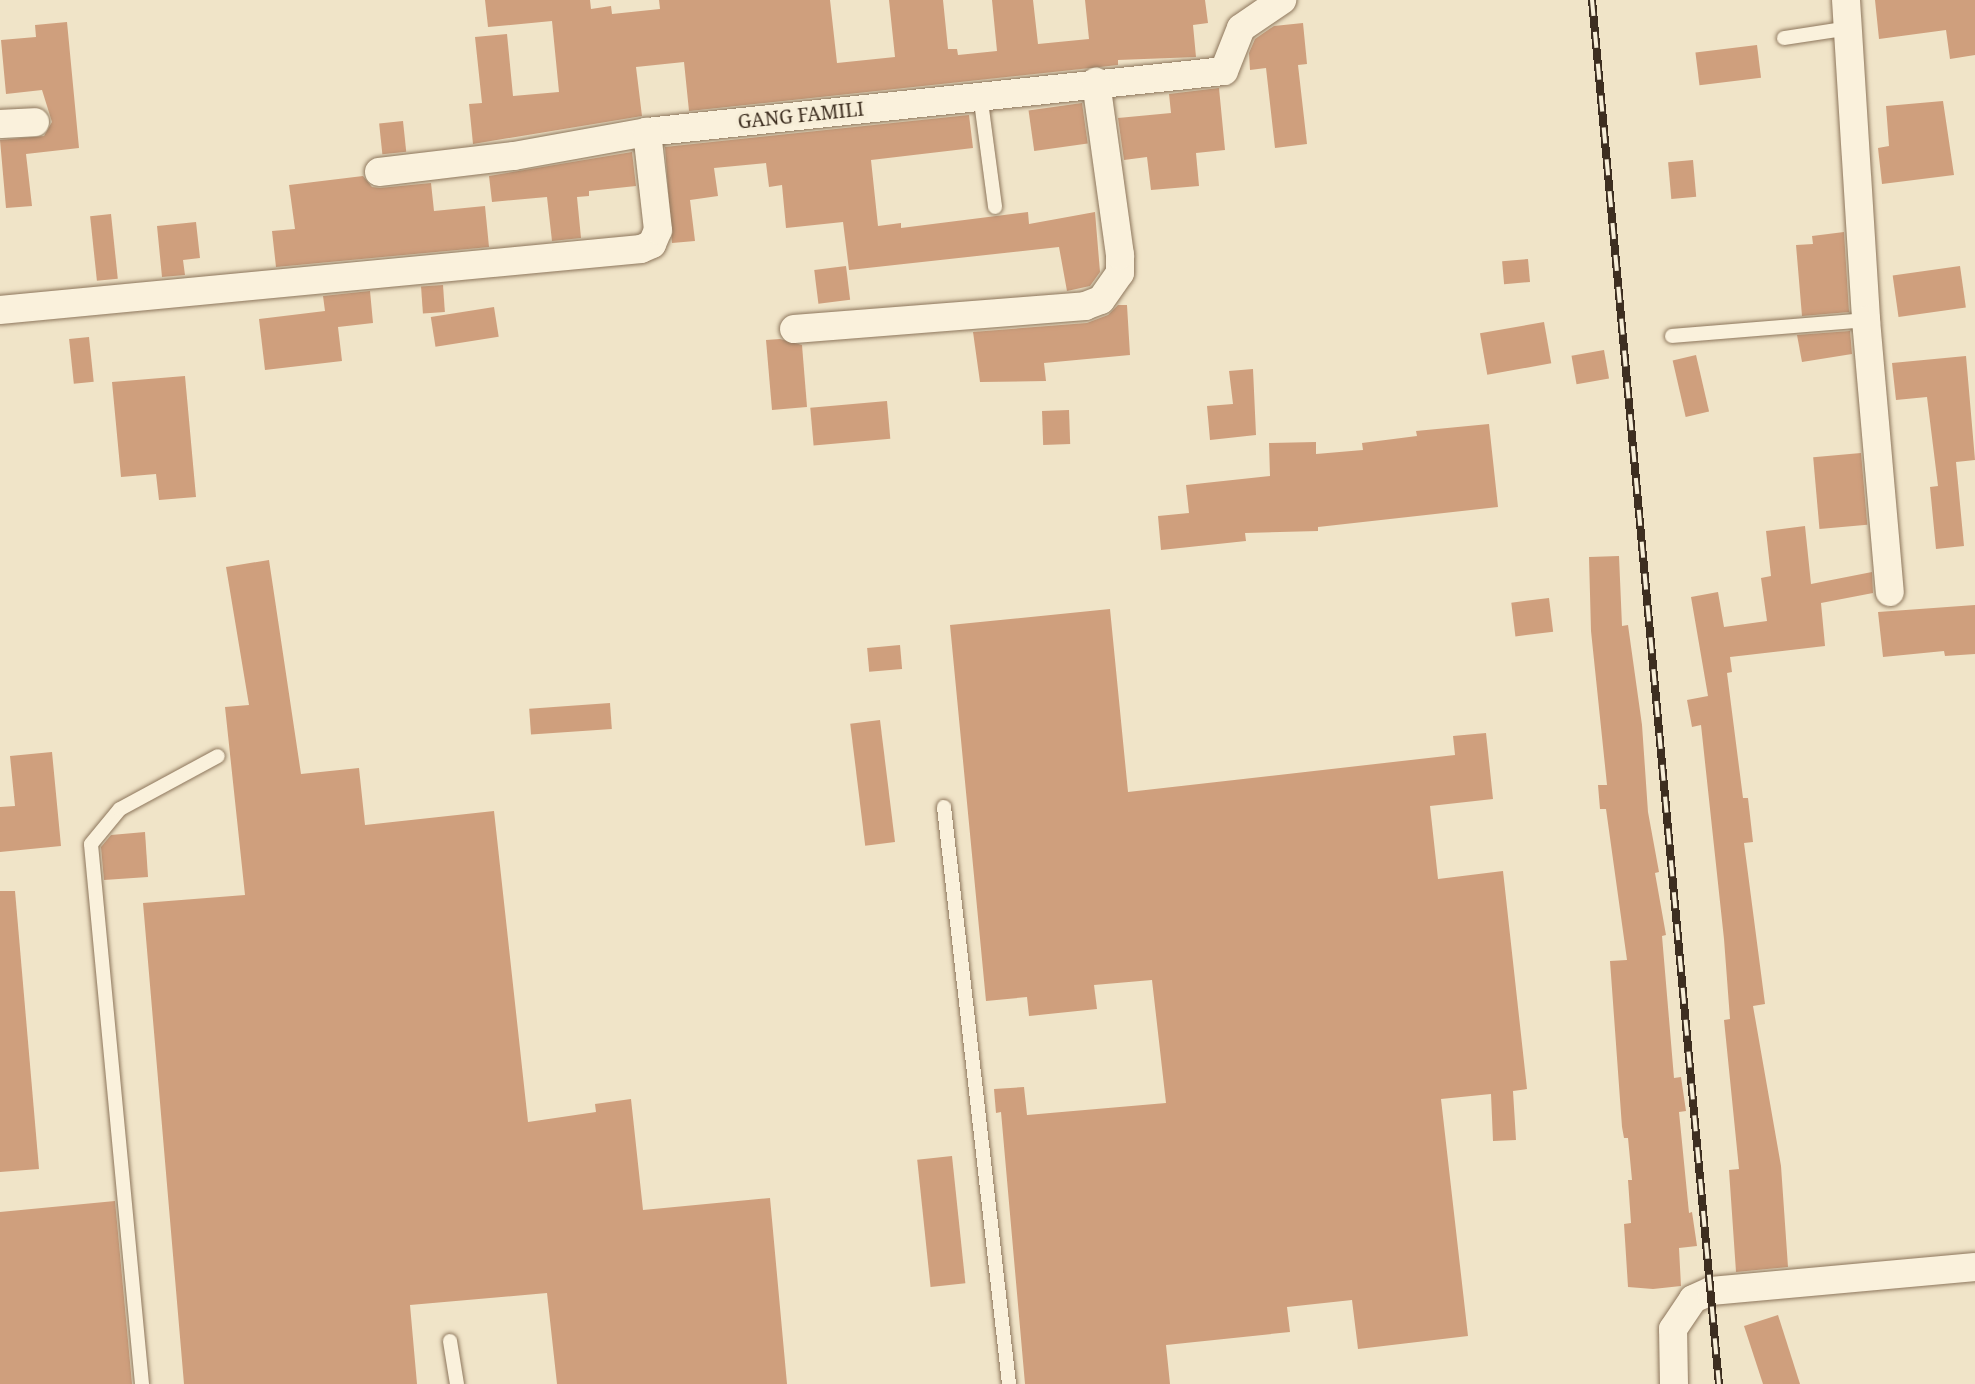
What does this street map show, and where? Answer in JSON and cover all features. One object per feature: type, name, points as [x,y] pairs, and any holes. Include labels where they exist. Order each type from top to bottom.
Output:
[{"type":"street","name":"GANG FAMILI","points":[[379,172],[514,156],[648,132],[980,94],[1224,71],[1241,28],[1282,0]]},
{"type":"street","points":[[1846,0],[1866,320],[1890,592]]},
{"type":"street","points":[[794,329],[1085,306],[1101,300],[1120,273],[1120,255],[1096,82]]},
{"type":"street","points":[[0,124],[35,122]]},
{"type":"street","points":[[0,310],[641,248],[652,244],[658,230],[648,132]]},
{"type":"street","points":[[1674,1384],[1673,1329],[1693,1299],[1711,1291],[1975,1267]]},
{"type":"lane","points":[[1784,38],[1849,28]]},
{"type":"lane","points":[[980,94],[995,207]]},
{"type":"lane","points":[[1672,336],[1866,320]]},
{"type":"lane","points":[[142,1384],[91,844],[120,809],[218,756]]},
{"type":"lane","points":[[944,807],[1009,1384]]},
{"type":"lane","points":[[450,1341],[457,1384]]},
{"type":"building","points":[[485,0],[590,0],[591,9],[611,6],[612,14],[660,9],[659,0],[830,0],[837,63],[895,57],[889,0],[943,0],[948,49],[957,49],[958,55],[997,51],[992,0],[1033,0],[1038,44],[1089,39],[1085,0],[1205,0],[1208,23],[1193,25],[1196,57],[1118,60],[1118,65],[689,111],[684,62],[636,67],[642,116],[473,144],[469,104],[482,103],[475,37],[507,34],[513,96],[559,92],[552,21],[488,27]]},
{"type":"building","points":[[1875,0],[1975,0],[1975,55],[1950,59],[1946,30],[1879,39]]},
{"type":"building","points":[[67,22],[79,148],[26,154],[32,206],[6,208],[0,140],[44,136],[52,122],[42,90],[6,94],[1,40],[36,37],[35,25]]},
{"type":"building","points":[[1303,23],[1307,64],[1298,65],[1307,144],[1275,148],[1266,68],[1250,70],[1249,53],[1255,39],[1274,26]]},
{"type":"building","points":[[1757,45],[1761,78],[1699,85],[1695,53]]},
{"type":"building","points":[[1219,88],[1225,150],[1196,153],[1199,186],[1151,190],[1147,157],[1124,160],[1118,118],[1171,113],[1169,94]]},
{"type":"building","points":[[1943,101],[1954,175],[1882,184],[1878,148],[1889,146],[1886,106]]},
{"type":"building","points":[[1082,103],[1088,144],[1034,151],[1029,111]]},
{"type":"building","points":[[969,115],[973,148],[871,160],[878,226],[901,223],[901,228],[1028,212],[1029,224],[1095,212],[1100,272],[1090,286],[1067,291],[1059,247],[849,270],[843,222],[786,228],[782,185],[769,187],[766,163],[714,168],[718,196],[690,200],[695,241],[672,243],[665,147]]},
{"type":"building","points":[[403,121],[406,152],[382,154],[379,124]]},
{"type":"building","points":[[632,152],[636,186],[589,191],[589,196],[577,197],[581,238],[552,241],[547,197],[492,202],[489,176]]},
{"type":"building","points":[[1693,160],[1696,197],[1671,199],[1668,162]]},
{"type":"building","points":[[363,176],[372,187],[380,188],[431,183],[434,211],[485,206],[489,247],[276,267],[272,231],[295,229],[289,185]]},
{"type":"building","points":[[111,214],[118,279],[97,281],[90,216]]},
{"type":"building","points":[[196,222],[200,258],[183,260],[185,275],[162,277],[157,226]]},
{"type":"building","points":[[1844,232],[1849,312],[1802,316],[1796,245],[1813,244],[1812,236]]},
{"type":"building","points":[[1528,259],[1530,282],[1504,284],[1502,261]]},
{"type":"building","points":[[846,266],[850,300],[818,304],[814,270]]},
{"type":"building","points":[[1960,266],[1966,308],[1899,317],[1893,275]]},
{"type":"building","points":[[443,285],[445,312],[423,313],[421,287]]},
{"type":"building","points":[[370,291],[373,323],[338,327],[342,361],[265,370],[259,319],[325,311],[323,296]]},
{"type":"building","points":[[1118,305],[1127,305],[1130,355],[1044,363],[1046,381],[980,382],[973,332],[1087,323],[1108,315]]},
{"type":"building","points":[[494,307],[499,337],[435,347],[431,317]]},
{"type":"building","points":[[1544,322],[1551,363],[1487,375],[1480,333]]},
{"type":"building","points":[[1850,331],[1852,354],[1802,362],[1797,335]]},
{"type":"building","points":[[89,337],[94,382],[74,384],[69,339]]},
{"type":"building","points":[[780,339],[802,345],[807,407],[772,410],[766,340]]},
{"type":"building","points":[[1604,350],[1609,379],[1577,384],[1572,356]]},
{"type":"building","points":[[1696,355],[1709,412],[1686,417],[1673,360]]},
{"type":"building","points":[[1966,356],[1975,460],[1956,462],[1964,546],[1936,549],[1930,487],[1938,486],[1927,397],[1896,400],[1892,363]]},
{"type":"building","points":[[1253,369],[1256,435],[1210,440],[1207,406],[1233,404],[1229,371]]},
{"type":"building","points":[[185,376],[196,497],[159,500],[156,474],[121,477],[112,382]]},
{"type":"building","points":[[887,401],[890,439],[814,446],[810,408]]},
{"type":"building","points":[[1069,410],[1070,444],[1043,445],[1042,411]]},
{"type":"building","points":[[1489,424],[1498,507],[1318,527],[1318,531],[1245,533],[1246,541],[1161,550],[1158,516],[1189,513],[1186,485],[1270,476],[1269,443],[1316,442],[1316,454],[1363,450],[1362,443],[1417,436],[1416,431]]},
{"type":"building","points":[[1861,453],[1867,525],[1819,529],[1813,457]]},
{"type":"building","points":[[1805,526],[1811,584],[1872,572],[1873,593],[1821,603],[1825,646],[1730,657],[1732,672],[1727,673],[1743,798],[1748,798],[1753,842],[1744,843],[1765,1004],[1753,1006],[1781,1166],[1788,1267],[1736,1272],[1729,1170],[1739,1169],[1724,1020],[1730,1019],[1724,939],[1701,725],[1692,727],[1687,700],[1708,696],[1691,597],[1718,592],[1724,627],[1767,621],[1761,578],[1771,576],[1766,531]]},
{"type":"building","points":[[1619,556],[1622,626],[1628,625],[1642,725],[1648,812],[1659,872],[1655,873],[1666,935],[1662,936],[1674,1078],[1681,1077],[1686,1111],[1679,1112],[1689,1213],[1692,1212],[1697,1246],[1679,1248],[1681,1286],[1653,1289],[1628,1287],[1624,1224],[1631,1223],[1628,1180],[1632,1180],[1628,1138],[1624,1138],[1622,1127],[1610,961],[1627,960],[1606,809],[1600,809],[1598,785],[1607,785],[1591,631],[1589,557]]},
{"type":"building","points":[[269,560],[301,774],[359,768],[365,825],[494,811],[528,1122],[596,1112],[595,1104],[631,1099],[643,1210],[770,1198],[787,1384],[557,1384],[547,1293],[410,1305],[417,1384],[184,1384],[143,903],[245,895],[225,707],[249,705],[226,567]]},
{"type":"building","points":[[1549,598],[1553,632],[1515,636],[1511,603]]},
{"type":"building","points":[[1975,605],[1975,654],[1945,656],[1944,651],[1883,657],[1878,612]]},
{"type":"building","points":[[1110,609],[1128,792],[1455,755],[1453,736],[1486,733],[1493,799],[1430,806],[1438,879],[1503,871],[1527,1089],[1513,1091],[1516,1140],[1493,1141],[1491,1094],[1441,1099],[1468,1336],[1358,1349],[1352,1300],[1287,1307],[1290,1332],[1166,1345],[1170,1384],[1025,1384],[1001,1112],[996,1113],[994,1089],[1024,1087],[1027,1115],[1166,1103],[1152,980],[1094,985],[1097,1009],[1029,1016],[1027,997],[986,1001],[950,625]]},
{"type":"building","points":[[900,645],[902,669],[869,672],[867,648]]},
{"type":"building","points":[[610,703],[612,729],[531,735],[529,709]]},
{"type":"building","points":[[880,720],[895,842],[865,846],[850,724]]},
{"type":"building","points":[[52,752],[61,846],[0,852],[0,807],[15,806],[10,756]]},
{"type":"building","points":[[145,832],[148,877],[104,880],[101,847],[111,835]]},
{"type":"building","points":[[0,891],[15,891],[39,1169],[0,1172]]},
{"type":"building","points":[[952,1156],[965,1283],[931,1287],[917,1160]]},
{"type":"building","points":[[115,1201],[132,1384],[0,1384],[0,1212]]},
{"type":"building","points":[[1778,1315],[1800,1384],[1763,1384],[1744,1326]]},
{"type":"railway","points":[[1592,0],[1719,1384]]}]
